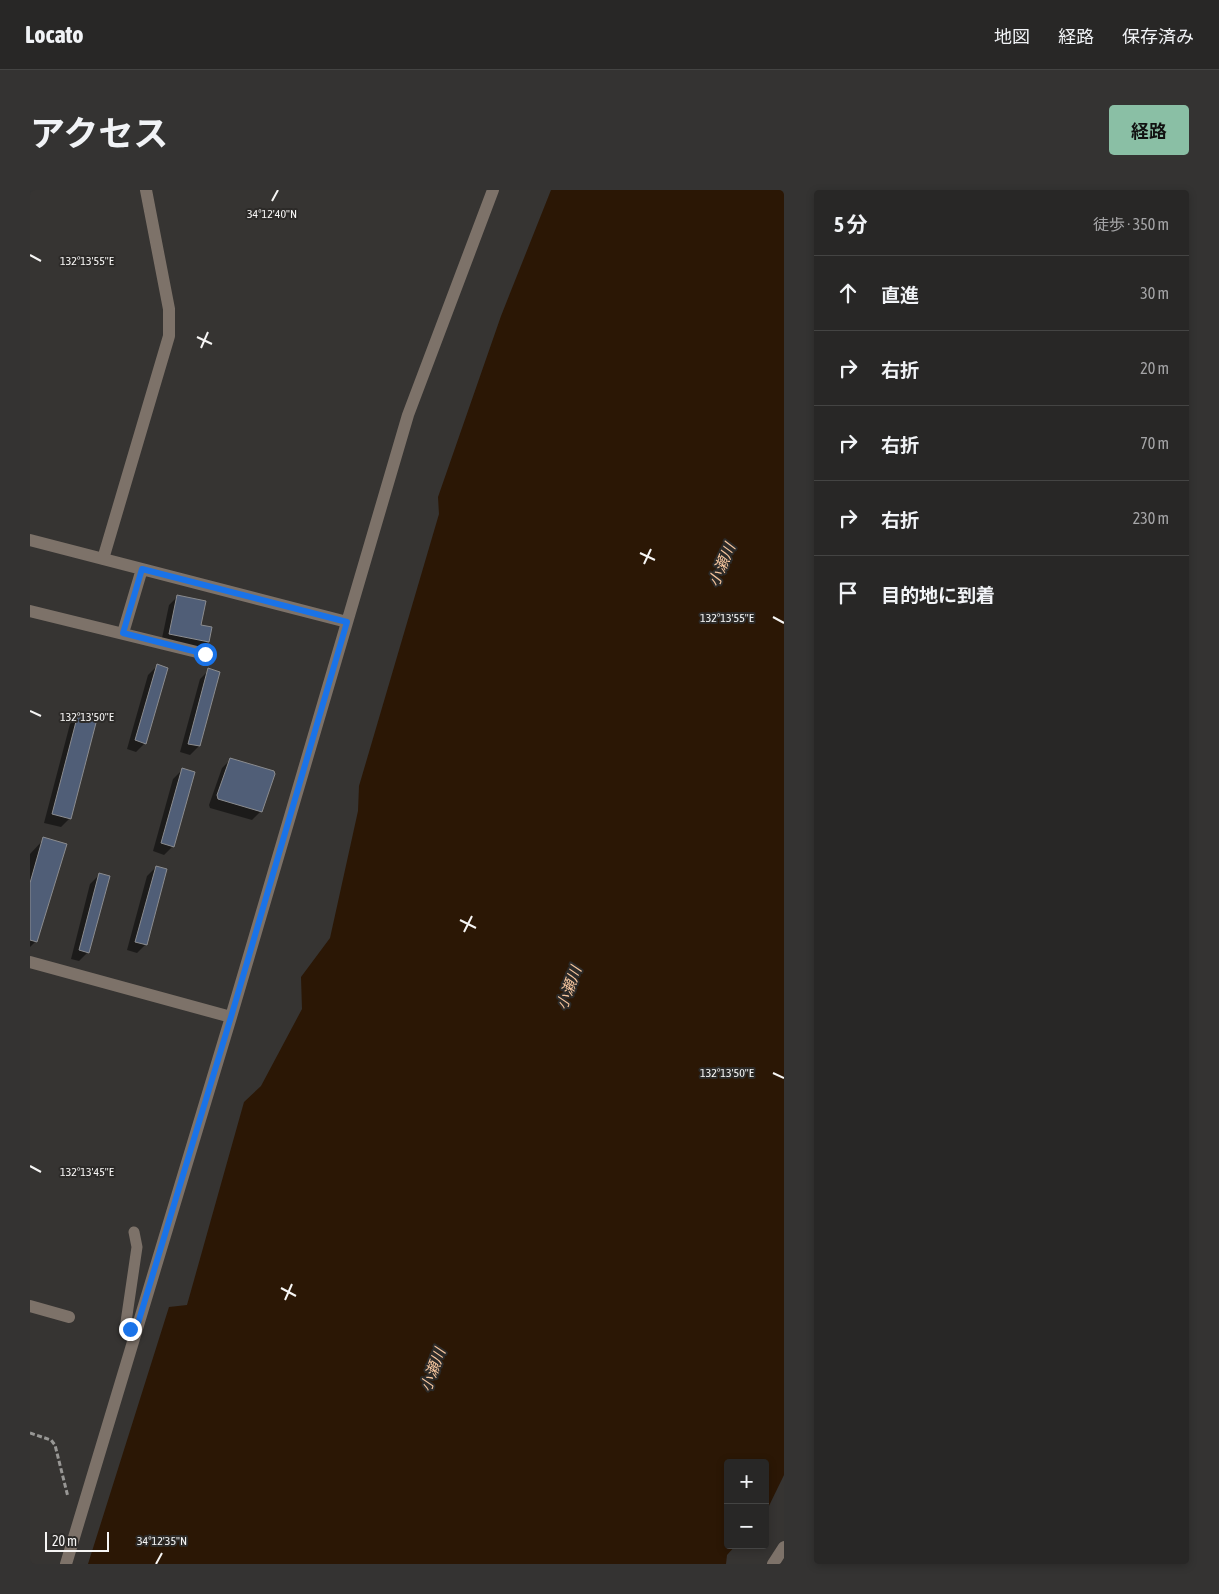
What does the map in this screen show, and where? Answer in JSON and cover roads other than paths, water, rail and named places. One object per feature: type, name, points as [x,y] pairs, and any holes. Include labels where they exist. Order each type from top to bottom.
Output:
[{"type":"street","points":[[103,558],[169,336],[170,309],[146,190]]},
{"type":"street","points":[[66,1564],[231,1017],[408,415],[493,190]]},
{"type":"street","points":[[30,540],[347,622]]},
{"type":"street","points":[[123,633],[142,569]]},
{"type":"street","points":[[30,611],[205,654]]},
{"type":"street","points":[[30,962],[231,1017]]},
{"type":"street","points":[[30,1306],[70,1317]]},
{"type":"street","points":[[773,1564],[784,1547]]},
{"type":"lane","points":[[134,1232],[137,1247],[126,1322],[135,1333]]},
{"type":"water","name":"小瀬川","points":[[551,190],[784,190],[784,1475],[769,1506],[769,1459],[724,1459],[724,1549],[732,1549],[727,1555],[726,1564],[88,1564],[169,1307],[187,1305],[244,1102],[261,1086],[302,1009],[301,977],[330,938],[358,811],[359,786],[439,514],[438,497],[501,316]]}]
